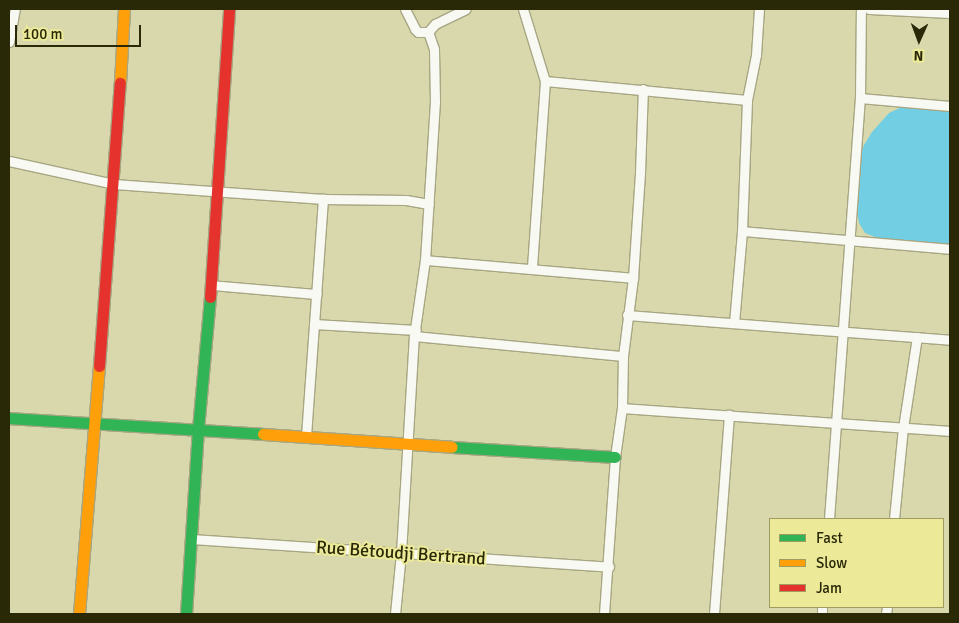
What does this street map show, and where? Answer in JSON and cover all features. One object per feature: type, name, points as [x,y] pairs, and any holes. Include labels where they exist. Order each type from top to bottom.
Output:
[{"type":"street","points":[[9,42],[15,9]]},
{"type":"street","points":[[79,614],[114,184],[124,9]]},
{"type":"street","points":[[186,614],[198,429],[211,285],[229,9]]},
{"type":"street","points":[[405,9],[414,29],[418,32],[428,32],[435,24],[466,9]]},
{"type":"street","points":[[523,9],[546,81],[532,268]]},
{"type":"street","points":[[734,323],[742,231],[747,100],[756,55],[759,9]]},
{"type":"street","points":[[829,518],[860,98],[861,9]]},
{"type":"street","points":[[869,9],[933,10],[950,13]]},
{"type":"street","points":[[394,614],[401,553],[415,333],[425,260],[429,204],[436,73],[434,49],[428,32]]},
{"type":"street","points":[[546,81],[747,100]]},
{"type":"street","points":[[604,614],[609,568],[615,457],[622,408],[623,356],[633,278],[643,89]]},
{"type":"street","points":[[860,98],[950,106]]},
{"type":"street","points":[[9,161],[114,184],[323,199],[406,200],[429,204]]},
{"type":"street","points":[[306,436],[318,294],[323,199]]},
{"type":"street","points":[[742,231],[950,249]]},
{"type":"street","points":[[425,260],[633,278]]},
{"type":"street","points":[[211,285],[318,294]]},
{"type":"street","points":[[627,315],[950,340]]},
{"type":"street","points":[[314,324],[623,356]]},
{"type":"street","points":[[894,518],[903,428],[917,337]]},
{"type":"street","points":[[622,408],[950,431]]},
{"type":"street","points":[[714,614],[728,415]]},
{"type":"street","points":[[9,418],[615,457]]},
{"type":"street","name":"Rue Bétoudji Bertrand","points":[[192,539],[609,568]]},
{"type":"water","points":[[908,104],[950,109],[950,245],[897,243],[865,233],[859,223],[856,206],[860,156],[864,145],[872,132],[889,113]]},
{"type":"traffic: fast","points":[[186,614],[198,429],[210,297]]},
{"type":"traffic: fast","points":[[9,418],[263,434]]},
{"type":"traffic: fast","points":[[452,447],[615,457]]},
{"type":"traffic: slow","points":[[120,83],[124,9]]},
{"type":"traffic: slow","points":[[79,614],[99,366]]},
{"type":"traffic: slow","points":[[263,434],[452,447]]},
{"type":"traffic: jam","points":[[210,297],[229,9]]},
{"type":"traffic: jam","points":[[99,366],[120,83]]}]
